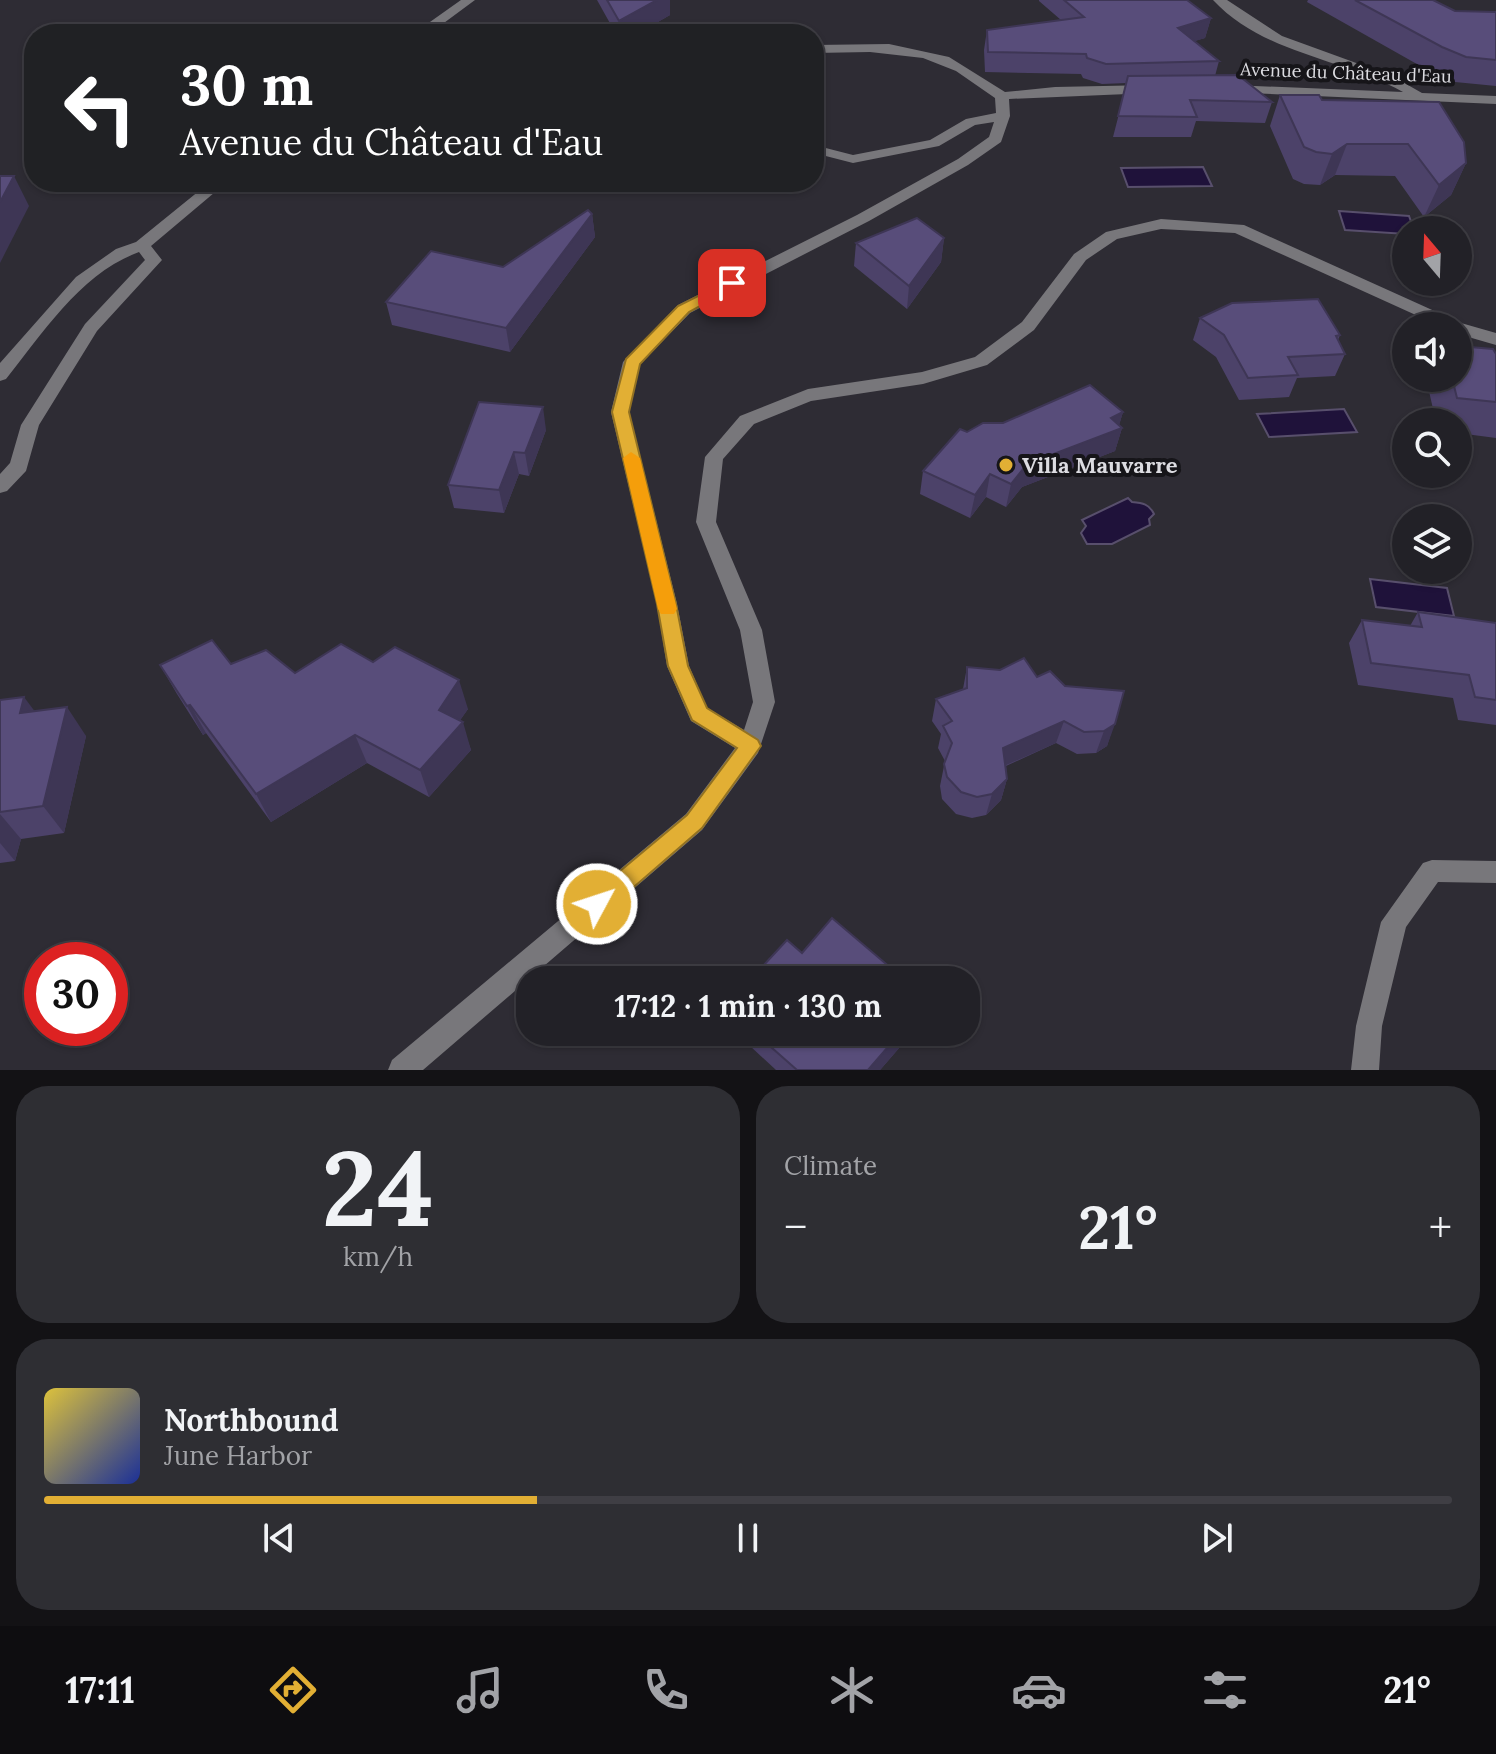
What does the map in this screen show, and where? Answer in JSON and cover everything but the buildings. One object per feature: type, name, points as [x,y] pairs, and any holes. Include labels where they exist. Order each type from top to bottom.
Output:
[{"type":"street","points":[[434,24],[469,0]]},
{"type":"street","points":[[1219,0],[1242,20],[1297,47],[1393,80],[1418,95]]},
{"type":"street","points":[[824,49],[864,47],[919,52],[959,67],[1002,96],[1163,88]]},
{"type":"street","name":"Avenue du Château d'Eau","points":[[1208,89],[1496,100]]},
{"type":"street","points":[[750,746],[699,714],[678,666],[667,604],[620,412],[632,362],[684,309],[863,218],[963,162],[996,139],[1003,116],[1002,96]]},
{"type":"street","points":[[824,152],[853,159],[934,143],[971,122],[1003,116]]},
{"type":"street","points":[[0,375],[49,315],[97,268],[121,250],[142,245],[207,192]]},
{"type":"street","points":[[402,1070],[694,822],[750,746],[764,702],[751,630],[706,522],[714,457],[747,420],[808,395],[923,378],[981,361],[1028,326],[1080,257],[1112,235],[1161,224],[1238,228],[1423,312]]},
{"type":"street","points":[[0,486],[19,466],[30,425],[91,328],[154,260],[142,245]]},
{"type":"street","points":[[1472,332],[1496,339]]},
{"type":"street","points":[[1365,1070],[1369,1026],[1394,922],[1432,871],[1496,872]]},
{"type":"shaded area","points":[[1203,167],[1212,186],[1128,187],[1121,168]]},
{"type":"shaded area","points":[[1339,211],[1409,216],[1392,216],[1392,233],[1345,230]]},
{"type":"shaded area","points":[[1344,409],[1357,432],[1269,437],[1257,414]]},
{"type":"shaded area","points":[[1128,498],[1150,508],[1154,514],[1149,519],[1150,525],[1112,544],[1087,544],[1081,533],[1086,526],[1082,520]]},
{"type":"shaded area","points":[[1370,579],[1392,584],[1447,588],[1454,616],[1376,607]]},
{"type":"slow traffic","points":[[631,458],[667,609]]},
{"type":"place","name":"Villa Mauvarre","points":[[1006,465]]},
{"type":"route","points":[[597,904],[694,822],[750,746],[699,714],[678,666],[667,604],[620,412],[632,362],[684,309],[732,283]]}]
